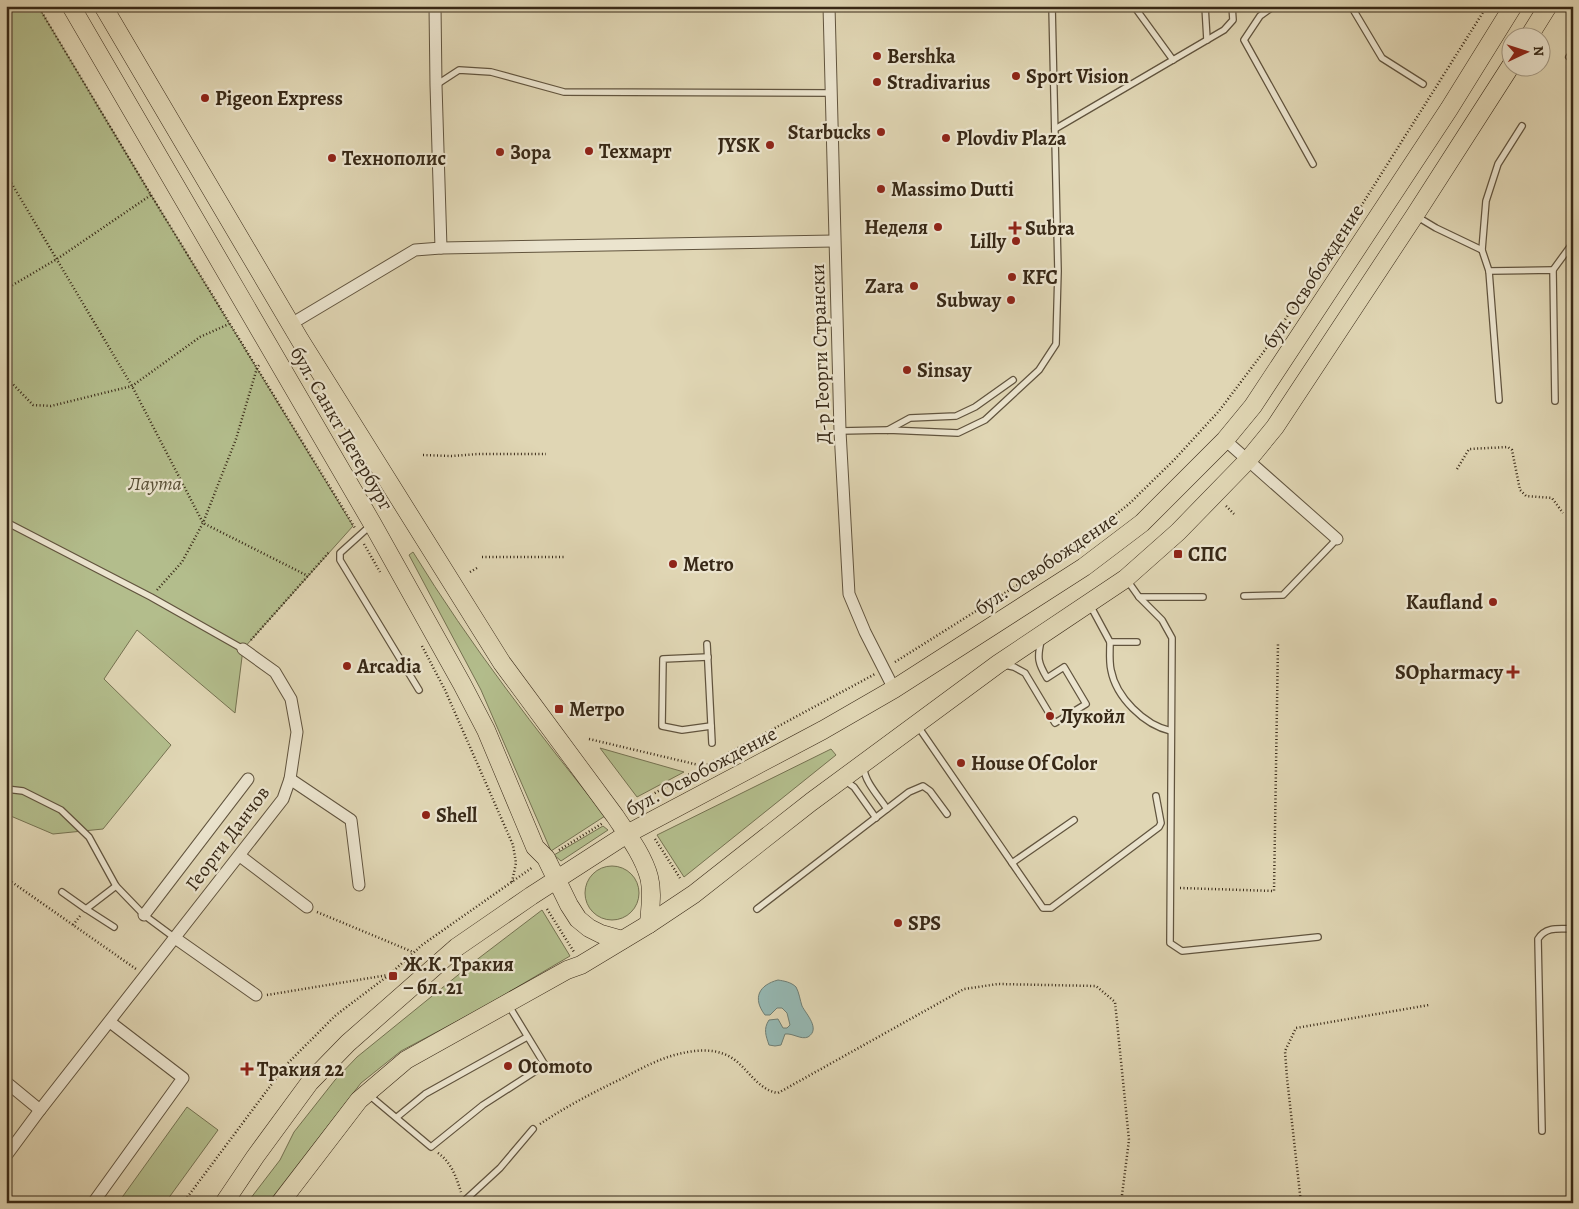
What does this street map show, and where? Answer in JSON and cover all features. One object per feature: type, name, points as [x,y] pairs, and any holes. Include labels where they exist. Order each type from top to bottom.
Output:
[{"type":"main road","name":"бул. Санкт Петербург","points":[[71,6],[372,523],[486,730],[535,847],[546,858],[569,905],[578,919],[589,928],[601,934],[622,940]]},
{"type":"main road","name":"бул. Санкт Петербург","points":[[103,6],[300,340],[502,663],[627,834],[649,877],[649,924]]},
{"type":"main road","name":"бул. Освобождение","points":[[556,880],[627,834],[823,730],[894,689],[1084,567],[1142,523],[1225,440],[1253,406],[1449,109],[1513,6]]},
{"type":"main road","points":[[1534,28],[1548,6]]},
{"type":"main road","points":[[280,1203],[359,1100],[406,1060],[567,970],[580,965],[649,924],[694,894],[843,779],[998,664],[1125,579],[1178,532],[1248,460],[1275,427],[1503,78]]},
{"type":"main road","points":[[224,1203],[310,1082],[348,1043],[458,947],[556,880]]},
{"type":"street","points":[[435,6],[441,248]]},
{"type":"street","name":"Д-р Георги Странски","points":[[829,6],[840,431],[849,594],[865,632],[894,689]]},
{"type":"street","points":[[291,324],[415,250],[834,241]]},
{"type":"street","points":[[1225,440],[1337,539]]},
{"type":"street","name":"Георги Данчов","points":[[6,1156],[240,856],[282,799],[290,779],[298,732],[291,699],[275,672],[243,648]]},
{"type":"street","points":[[144,915],[248,779]]},
{"type":"street","points":[[290,779],[351,820],[359,885]]},
{"type":"street","points":[[240,856],[307,907]]},
{"type":"street","points":[[175,938],[256,995]]},
{"type":"street","points":[[93,1203],[183,1078],[110,1022]]},
{"type":"street","points":[[6,1082],[40,1110]]},
{"type":"lane","points":[[840,431],[888,430],[958,433],[985,420],[1039,370],[1056,344],[1058,271],[1052,6]]},
{"type":"lane","points":[[1136,6],[1136,9],[1173,60]]},
{"type":"lane","points":[[1205,6],[1207,40]]},
{"type":"lane","points":[[1055,129],[1224,30],[1234,20],[1232,6]]},
{"type":"lane","points":[[1352,6],[1382,58],[1422,84]]},
{"type":"lane","points":[[1273,7],[1260,16],[1244,40],[1313,164]]},
{"type":"lane","points":[[436,86],[459,70],[491,72],[564,92],[832,93]]},
{"type":"lane","points":[[1499,400],[1488,271],[1482,250],[1486,201],[1498,164],[1522,126]]},
{"type":"lane","points":[[1415,214],[1436,228],[1482,250]]},
{"type":"lane","points":[[1554,401],[1553,270],[1572,244],[1573,232]]},
{"type":"lane","points":[[1488,271],[1553,270]]},
{"type":"lane","points":[[888,430],[910,418],[956,416],[976,407],[1013,380]]},
{"type":"lane","name":"Георги Данчов","points":[[6,522],[151,597],[243,648]]},
{"type":"lane","points":[[372,523],[340,554],[340,560],[419,690]]},
{"type":"lane","points":[[1244,596],[1283,596],[1337,539]]},
{"type":"lane","points":[[1125,579],[1138,597],[1162,620],[1172,638],[1170,943],[1182,951],[1318,937]]},
{"type":"lane","points":[[1138,597],[1204,596]]},
{"type":"lane","points":[[1089,604],[1110,642],[1110,669],[1116,686],[1127,703],[1161,728],[1171,731]]},
{"type":"lane","points":[[998,664],[1014,667],[1025,673],[1055,723],[1086,704],[1064,667],[1047,678],[1038,664],[1038,651],[1042,635]]},
{"type":"lane","points":[[1110,642],[1137,642]]},
{"type":"lane","points":[[707,644],[712,743]]},
{"type":"lane","points":[[708,657],[663,659],[662,726],[682,730],[711,726]]},
{"type":"lane","points":[[916,724],[1043,908],[1052,908],[1159,827],[1161,823],[1156,796]]},
{"type":"lane","points":[[864,764],[864,773],[867,780],[887,809]]},
{"type":"lane","points":[[843,779],[854,787],[876,818]]},
{"type":"lane","points":[[757,909],[909,792],[923,786],[930,791],[947,814]]},
{"type":"lane","points":[[6,789],[22,791],[61,810],[89,837],[116,886],[144,915],[175,938]]},
{"type":"lane","points":[[1012,863],[1074,820]]},
{"type":"lane","points":[[86,909],[116,886]]},
{"type":"lane","points":[[62,892],[114,927]]},
{"type":"lane","points":[[1542,1131],[1538,939],[1542,933],[1548,930],[1573,929]]},
{"type":"lane","points":[[368,1093],[431,1147],[483,1104],[544,1065],[508,1004]]},
{"type":"lane","points":[[397,1117],[425,1094],[527,1037]]},
{"type":"lane","points":[[462,1202],[500,1168],[533,1130]]},
{"type":"path","points":[[6,8],[10,6]]},
{"type":"path","points":[[38,6],[150,195],[382,575]]},
{"type":"path","points":[[628,808],[884,669],[1069,551],[1129,504],[1219,412],[1265,350],[1329,257],[1487,6]]},
{"type":"path","points":[[6,174],[132,386],[203,523],[308,576]]},
{"type":"path","points":[[6,289],[57,259],[150,195]]},
{"type":"path","points":[[6,377],[33,405],[52,406],[132,386],[200,337],[230,324]]},
{"type":"path","points":[[151,597],[182,562],[203,523],[236,439],[257,368],[260,364]]},
{"type":"path","points":[[1457,469],[1469,449],[1508,447],[1512,450],[1520,490],[1526,496],[1552,498],[1563,513]]},
{"type":"path","points":[[423,455],[546,454]]},
{"type":"path","points":[[243,648],[334,547]]},
{"type":"path","points":[[482,557],[564,558]]},
{"type":"path","points":[[470,572],[477,568]]},
{"type":"path","points":[[418,640],[444,690],[513,845],[516,863],[512,882]]},
{"type":"path","points":[[1171,888],[1274,890],[1278,644]]},
{"type":"path","points":[[589,739],[704,766]]},
{"type":"path","points":[[553,854],[603,824]]},
{"type":"path","points":[[655,839],[680,878]]},
{"type":"path","points":[[183,1203],[286,1065],[336,1015],[389,975],[413,952],[520,876]]},
{"type":"path","points":[[6,878],[146,976]]},
{"type":"path","points":[[307,907],[413,952]]},
{"type":"path","points":[[547,909],[575,954]]},
{"type":"path","points":[[256,995],[389,975]]},
{"type":"path","points":[[533,1130],[567,1106],[654,1062],[682,1053],[708,1050],[725,1054],[739,1064],[769,1092],[778,1093],[964,989],[998,984],[1096,986],[1115,1002],[1121,1054],[1129,1140],[1121,1203]]},
{"type":"path","points":[[1300,1203],[1285,1051],[1296,1028],[1429,1004]]},
{"type":"path","points":[[431,1147],[447,1159],[456,1175],[462,1202]]},
{"type":"green space","name":"Лаута","points":[[6,6],[38,6],[353,526],[243,649],[235,713],[137,630],[104,679],[171,745],[103,829],[53,834],[6,814]]},
{"type":"green space","points":[[413,552],[457,621],[505,687],[605,816],[551,851],[481,690],[409,555]]},
{"type":"green space","points":[[600,748],[684,772],[637,797]]},
{"type":"green space","points":[[831,749],[836,755],[684,877],[657,835]]},
{"type":"green space","points":[[603,826],[608,830],[561,861],[554,855]]},
{"type":"green space","points":[[607,866],[617,866],[627,870],[635,878],[639,893],[635,908],[627,916],[617,920],[607,920],[597,916],[589,908],[585,898],[585,888],[589,878],[597,870]]},
{"type":"green space","points":[[542,910],[570,956],[480,1009],[401,1051],[361,1083],[268,1203],[247,1203],[280,1160],[294,1132],[335,1080],[357,1057],[479,958]]},
{"type":"green space","points":[[187,1107],[218,1130],[165,1203],[118,1203]]},
{"type":"water","points":[[778,980],[790,983],[796,987],[813,1030],[812,1034],[805,1038],[785,1034],[781,1045],[775,1046],[769,1045],[766,1032],[767,1023],[769,1020],[778,1019],[783,1028],[787,1028],[790,1025],[787,1013],[782,1008],[777,1008],[770,1015],[765,1015],[758,998],[766,985]]},
{"type":"place","name":"Bershka","points":[[877,56]]},
{"type":"place","name":"Sport Vision","points":[[1016,76]]},
{"type":"place","name":"Stradivarius","points":[[877,82]]},
{"type":"place","name":"Pigeon Express","points":[[205,98]]},
{"type":"place","name":"Starbucks","points":[[881,132]]},
{"type":"place","name":"Plovdiv Plaza","points":[[946,138]]},
{"type":"place","name":"JYSK","points":[[770,145]]},
{"type":"place","name":"Техмарт","points":[[589,151]]},
{"type":"place","name":"Зора","points":[[500,152]]},
{"type":"place","name":"Технополис","points":[[332,158]]},
{"type":"place","name":"Massimo Dutti","points":[[881,189]]},
{"type":"place","name":"Неделя","points":[[938,227]]},
{"type":"place","name":"Subra","points":[[1015,228]]},
{"type":"place","name":"Lilly","points":[[1016,241]]},
{"type":"place","name":"KFC","points":[[1012,277]]},
{"type":"place","name":"Zara","points":[[914,286]]},
{"type":"place","name":"Subway","points":[[1011,300]]},
{"type":"place","name":"Sinsay","points":[[907,370]]},
{"type":"place","name":"СПС","points":[[1178,554]]},
{"type":"place","name":"Metro","points":[[673,564]]},
{"type":"place","name":"Kaufland","points":[[1493,602]]},
{"type":"place","name":"Arcadia","points":[[347,666]]},
{"type":"place","name":"SOpharmacy","points":[[1513,672]]},
{"type":"place","name":"Метро","points":[[559,709]]},
{"type":"place","name":"Лукойл","points":[[1050,716]]},
{"type":"place","name":"House Of Color","points":[[961,763]]},
{"type":"place","name":"Shell","points":[[426,815]]},
{"type":"place","name":"SPS","points":[[898,923]]},
{"type":"place","name":"Ж.К. Тракия – бл. 21","points":[[393,976]]},
{"type":"place","name":"Otomoto","points":[[508,1066]]},
{"type":"place","name":"Тракия 22","points":[[247,1069]]}]
